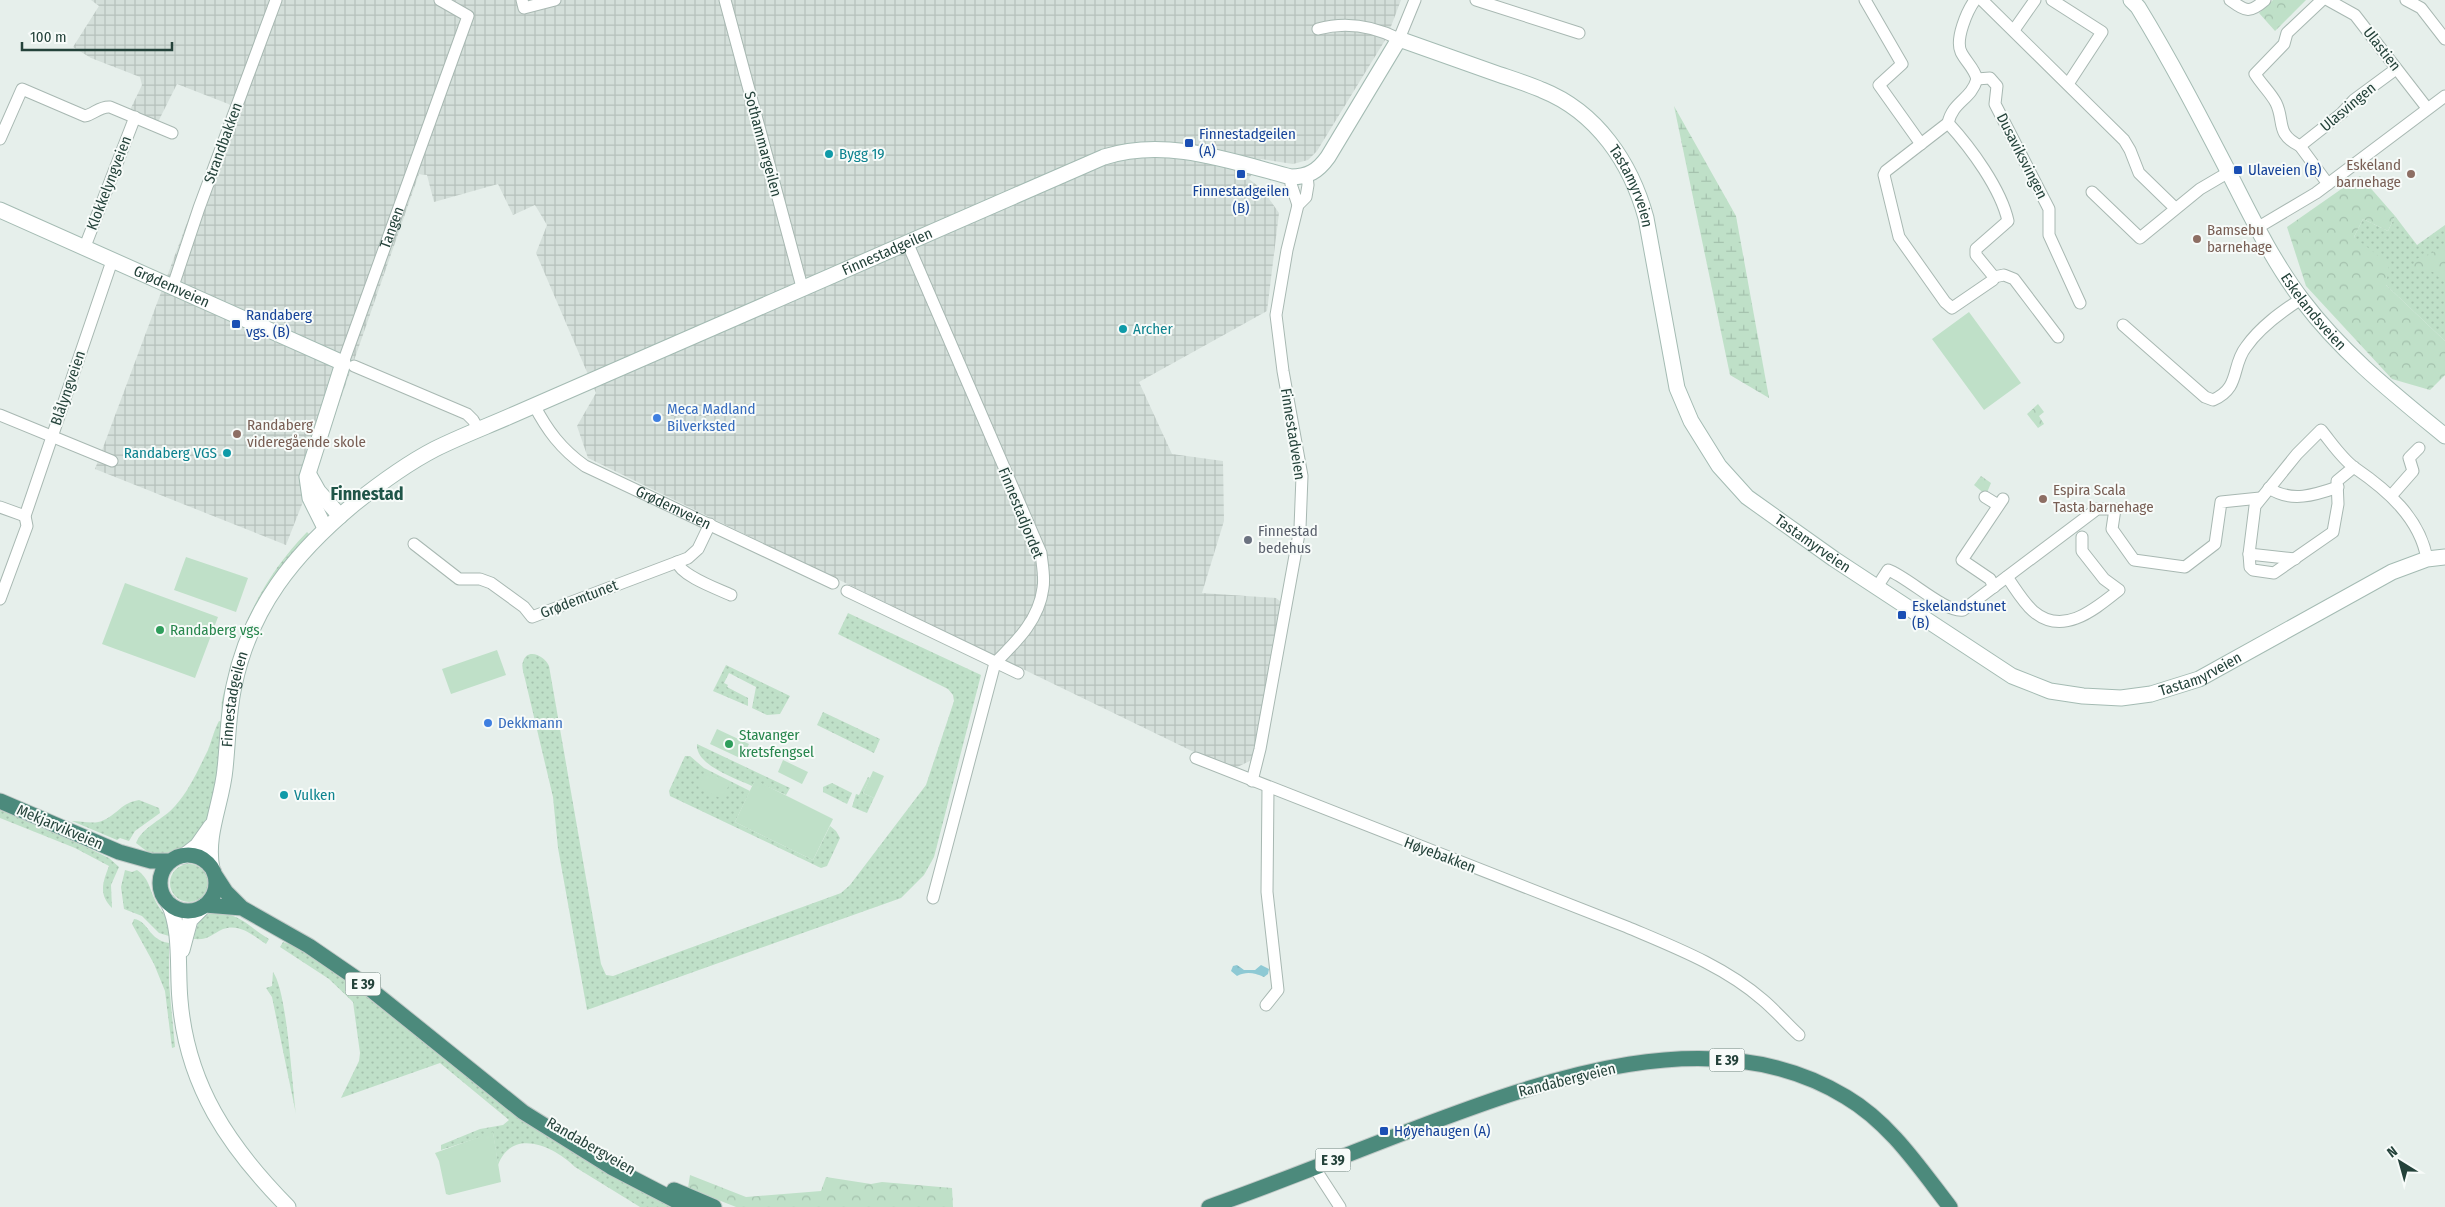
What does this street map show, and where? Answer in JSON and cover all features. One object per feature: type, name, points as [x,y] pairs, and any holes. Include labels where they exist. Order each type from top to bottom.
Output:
[{"type":"highway","name":"Mekjarvikveien","points":[[0,801],[119,852],[151,861],[177,858]]},
{"type":"highway","name":"Mekjarvikveien","points":[[119,852],[150,874],[165,897]]},
{"type":"highway","name":"E 39","points":[[177,858],[197,857],[213,872]]},
{"type":"highway","points":[[165,897],[163,871],[177,858]]},
{"type":"highway","points":[[205,905],[213,895],[213,872]]},
{"type":"highway","name":"Randabergveien","points":[[213,872],[226,892],[242,908],[338,965],[523,1112],[567,1141],[654,1191],[688,1207]]},
{"type":"highway","name":"E 39","points":[[165,897],[186,911],[205,905]]},
{"type":"highway","name":"Randabergveien","points":[[205,905],[242,908]]},
{"type":"highway","name":"Randabergveien","points":[[1209,1207],[1506,1095],[1583,1072],[1648,1063],[1688,1060],[1730,1060],[1793,1072],[1847,1097],[1890,1133],[1950,1207]]},
{"type":"highway","name":"Randabergveien","points":[[475,1073],[565,1134],[614,1161],[714,1207]]},
{"type":"main road","name":"Eskelandsveien","points":[[2131,0],[2138,7],[2169,57],[2257,228],[2301,299],[2343,349],[2367,372],[2445,436]]},
{"type":"main road","points":[[1306,176],[1315,171],[1328,157],[1399,39]]},
{"type":"main road","name":"Tastamyrveien","points":[[1399,39],[1544,90],[1569,104],[1594,124],[1624,162],[1640,195],[1646,218],[1677,388],[1691,421],[1718,466],[1747,497],[1877,587],[2012,676],[2050,691],[2084,696],[2121,698],[2151,694],[2199,679],[2392,572],[2427,559],[2445,557]]},
{"type":"main road","name":"Finnestadgeilen","points":[[213,872],[210,852],[213,823],[224,779],[234,686],[250,635],[264,605],[282,577],[303,550],[325,528],[409,465],[435,450],[534,405],[1104,157],[1136,149],[1179,150],[1291,177],[1306,176]]},
{"type":"main road","name":"Grødemveien","points":[[0,210],[84,249],[349,364]]},
{"type":"main road","name":"Tangen","points":[[308,471],[349,364]]},
{"type":"main road","points":[[308,471],[318,491],[340,516]]},
{"type":"main road","points":[[308,471],[307,490],[325,528]]},
{"type":"main road","name":"Finnestadgeilen","points":[[177,858],[202,841],[213,823]]},
{"type":"main road","points":[[165,897],[175,920],[180,1002],[185,1036],[203,1092],[234,1147],[288,1207]]},
{"type":"main road","points":[[178,968],[190,920],[205,905]]},
{"type":"street","name":"Strandbakken","points":[[173,286],[199,208],[276,0]]},
{"type":"street","name":"Tangen","points":[[349,364],[468,16],[440,0]]},
{"type":"street","points":[[523,4],[554,0]]},
{"type":"street","name":"Sothammargeilen","points":[[726,0],[802,287]]},
{"type":"street","points":[[1318,29],[1360,25],[1379,29],[1399,39],[1415,0]]},
{"type":"street","points":[[1476,0],[1579,32]]},
{"type":"street","points":[[1865,0],[1902,64],[1879,84],[1921,144]]},
{"type":"street","points":[[1975,0],[1968,10],[1960,45],[1961,51],[1977,79],[1970,95],[1952,110],[1948,123],[1886,171],[1884,175],[1899,237],[1945,302],[1952,308],[1981,289],[1994,277],[2004,275],[2014,279],[2058,337]]},
{"type":"street","points":[[1982,0],[2124,140],[2139,174],[2175,208]]},
{"type":"street","points":[[2014,30],[2035,0]]},
{"type":"street","points":[[2052,0],[2102,32],[2068,84]]},
{"type":"street","points":[[2230,0],[2246,10],[2250,10],[2265,0]]},
{"type":"street","points":[[2322,0],[2288,33],[2284,44],[2255,74],[2277,104],[2283,130],[2294,143],[2300,146],[2328,184]]},
{"type":"street","name":"Ulastien","points":[[2328,0],[2355,15],[2427,108]]},
{"type":"street","points":[[2406,0],[2421,8],[2445,39]]},
{"type":"street","name":"Ulasvingen","points":[[2300,146],[2342,113],[2354,100],[2396,69]]},
{"type":"street","name":"Dusaviksvingen","points":[[1977,79],[1990,78],[1997,86],[1995,104],[2048,208],[2049,235],[2080,303]]},
{"type":"street","name":"Klokkelyngveien","points":[[0,139],[22,89],[84,116],[104,107],[172,133]]},
{"type":"street","points":[[2257,228],[2328,184],[2445,96]]},
{"type":"street","name":"Klokkelyngveien","points":[[84,249],[134,117]]},
{"type":"street","points":[[1948,123],[1984,169],[2008,218],[2008,223],[1976,249],[1976,255],[1994,277]]},
{"type":"street","points":[[2092,192],[2140,238],[2200,189],[2228,172]]},
{"type":"street","name":"Finnestadveien","points":[[1298,206],[1306,198],[1308,185],[1306,176]]},
{"type":"street","name":"Finnestadveien","points":[[1252,781],[1260,749],[1300,528],[1302,476],[1283,371],[1276,316],[1281,279],[1298,206],[1291,184],[1291,177]]},
{"type":"street","name":"Finnestadjordet","points":[[907,242],[1041,553],[1044,588],[1034,619],[1016,642],[995,663]]},
{"type":"street","name":"Blålyngveien","points":[[0,599],[27,526],[25,516],[112,261]]},
{"type":"street","points":[[2123,325],[2205,397],[2213,400],[2222,396],[2230,388],[2245,348],[2274,318],[2301,299]]},
{"type":"street","name":"Grødemveien","points":[[349,364],[466,414],[473,420],[479,430]]},
{"type":"street","name":"Grødemveien","points":[[534,405],[551,435],[580,462],[833,583]]},
{"type":"street","points":[[0,415],[112,461]]},
{"type":"street","points":[[2354,467],[2338,480],[2334,530],[2274,573],[2251,569],[2248,565],[2253,510],[2260,498],[2297,454],[2321,430],[2354,467],[2374,480],[2391,496],[2416,526],[2425,547],[2427,559]]},
{"type":"street","points":[[2391,496],[2413,471],[2409,458],[2419,448]]},
{"type":"street","points":[[2269,488],[2291,497],[2310,496],[2338,487]]},
{"type":"street","points":[[1985,497],[2000,502],[1962,560],[1990,580],[1994,587]]},
{"type":"street","points":[[1877,587],[1888,570],[1899,574],[1950,608],[1960,610],[1994,587],[2097,509],[2115,509],[2112,529],[2134,560],[2185,567],[2215,544],[2221,502],[2260,498]]},
{"type":"street","points":[[0,507],[25,516]]},
{"type":"street","name":"Grødemtunet","points":[[414,544],[459,579],[480,579],[491,583],[524,607],[532,617],[677,562],[696,552],[710,524]]},
{"type":"street","points":[[2007,577],[2032,611],[2045,619],[2072,621],[2086,615],[2119,590],[2104,579],[2082,551],[2082,537]]},
{"type":"street","points":[[677,562],[678,567],[686,573],[731,595]]},
{"type":"street","points":[[847,592],[1018,673]]},
{"type":"street","points":[[933,898],[995,663]]},
{"type":"street","points":[[1196,758],[1268,788],[1267,892],[1278,990],[1266,1005]]},
{"type":"street","name":"Høyebakken","points":[[1268,788],[1627,927],[1698,958],[1728,974],[1763,1000],[1799,1035]]},
{"type":"street","points":[[1314,1167],[1340,1207]]},
{"type":"shaded area","points":[[91,0],[1401,0],[1387,37],[1317,151],[1308,160],[1293,164],[1261,159],[1249,179],[1263,190],[1279,213],[1267,311],[1139,382],[1172,454],[1223,461],[1224,521],[1202,593],[1276,598],[1281,602],[1254,759],[1231,770],[588,458],[577,426],[596,393],[536,253],[547,225],[535,205],[513,215],[498,184],[434,202],[427,175],[419,174],[319,461],[286,545],[95,469],[231,105],[177,84],[157,124],[129,112],[142,85],[140,77],[91,58],[73,47],[99,6]]},
{"type":"green space","points":[[2273,0],[2306,0],[2275,31],[2259,13]]},
{"type":"green space","points":[[1674,106],[1736,216],[1769,398],[1730,375]]},
{"type":"green space","points":[[2360,176],[2395,216],[2388,231],[2363,219],[2354,237],[2389,264],[2386,285],[2445,341],[2445,375],[2430,390],[2392,379],[2306,286],[2287,227]]},
{"type":"green space","points":[[2395,216],[2417,245],[2445,225],[2445,341],[2386,285],[2354,237],[2363,219],[2388,231]]},
{"type":"green space","points":[[2445,248],[2445,283],[2433,272],[2412,269],[2416,259]]},
{"type":"green space","points":[[1969,312],[2021,383],[1984,410],[1932,339]]},
{"type":"green space","points":[[2038,404],[2044,412],[2039,416],[2044,424],[2038,428],[2027,414]]},
{"type":"green space","points":[[1981,476],[1991,483],[1986,495],[1974,485]]},
{"type":"green space","points":[[307,532],[309,534],[307,537],[287,561],[222,711],[222,700],[232,660],[256,601],[279,565]]},
{"type":"green space","points":[[186,557],[248,578],[236,612],[174,590]]},
{"type":"green space","name":"Randaberg vgs.","points":[[125,583],[218,617],[195,678],[102,644]]},
{"type":"green space","points":[[848,613],[981,675],[934,857],[924,875],[901,898],[587,1010],[558,848],[553,797],[523,670],[522,664],[525,657],[532,654],[540,656],[549,666],[601,964],[606,975],[613,976],[841,893],[850,885],[926,785],[954,701],[953,695],[948,689],[838,634]]},
{"type":"green space","points":[[497,650],[506,675],[451,694],[442,669]]},
{"type":"green space","points":[[726,665],[790,696],[780,714],[767,715],[752,708],[756,687],[729,673],[724,683],[728,685],[727,687],[748,698],[748,706],[713,691]]},
{"type":"green space","points":[[823,712],[880,739],[874,753],[817,725]]},
{"type":"green space","points":[[219,721],[222,722],[215,795],[210,812],[202,828],[191,841],[177,850],[163,855],[150,853],[136,843],[139,837],[170,811],[185,793],[208,750]]},
{"type":"green space","name":"Stavanger kretsfengsel","points":[[717,729],[749,744],[742,759],[710,744]]},
{"type":"green space","points":[[697,744],[790,788],[786,795],[755,781],[752,786],[727,775],[702,758],[698,752]]},
{"type":"green space","points":[[685,756],[690,756],[704,768],[750,791],[735,822],[813,860],[830,826],[840,838],[827,866],[821,868],[670,796],[669,791]]},
{"type":"green space","points":[[783,760],[808,772],[802,784],[778,772]]},
{"type":"green space","points":[[706,771],[730,783],[722,799],[698,787]]},
{"type":"green space","points":[[873,771],[884,776],[874,798],[863,793]]},
{"type":"green space","points":[[868,777],[870,778],[863,793],[874,798],[867,813],[852,807],[856,794],[859,795]]},
{"type":"green space","points":[[755,780],[833,819],[813,860],[735,822]]},
{"type":"green space","points":[[832,783],[852,793],[847,804],[823,792],[823,787]]},
{"type":"green space","points":[[139,800],[159,808],[160,813],[135,831],[129,841],[120,838],[117,840],[72,821],[93,823],[100,821],[109,817],[128,803]]},
{"type":"green space","points":[[0,806],[109,858],[119,867],[111,885],[112,908],[103,893],[109,866],[75,848],[0,818]]},
{"type":"green space","points":[[189,864],[202,870],[208,883],[202,896],[189,902],[176,896],[170,883],[176,870]]},
{"type":"green space","points":[[125,870],[132,872],[137,870],[146,880],[169,924],[169,936],[159,933],[142,916],[124,909],[121,887]]},
{"type":"green space","points":[[214,912],[238,918],[269,939],[266,944],[246,931],[229,928],[223,929],[207,938],[194,939],[196,929],[202,919]]},
{"type":"green space","points":[[134,919],[143,923],[157,938],[169,943],[169,984],[175,1047],[172,1048],[165,991],[154,964],[132,924]]},
{"type":"green space","points":[[283,942],[297,947],[343,975],[446,1056],[675,1207],[640,1207],[575,1167],[556,1152],[534,1144],[523,1143],[513,1146],[504,1153],[498,1165],[493,1133],[441,1150],[441,1145],[480,1129],[503,1125],[509,1120],[440,1063],[341,1098],[359,1061],[360,1053],[353,1002],[329,979],[280,947]]},
{"type":"green space","points":[[273,972],[282,998],[296,1114],[272,997],[266,988],[272,986]]},
{"type":"green space","points":[[493,1132],[501,1182],[449,1195],[446,1194],[439,1161],[435,1153]]},
{"type":"green space","points":[[690,1175],[746,1197],[821,1191],[826,1177],[871,1184],[882,1182],[952,1188],[953,1207],[736,1207],[688,1188]]},
{"type":"water","points":[[1237,965],[1244,970],[1255,970],[1261,965],[1269,969],[1268,974],[1264,977],[1250,973],[1237,976],[1231,971],[1233,966]]},
{"type":"place","name":"Finnestadgeilen (A)","points":[[1189,143]]},
{"type":"place","name":"Bygg 19","points":[[829,154]]},
{"type":"place","name":"Ulaveien (B)","points":[[2238,170]]},
{"type":"place","name":"Finnestadgeilen (B)","points":[[1241,174]]},
{"type":"place","name":"Eskeland barnehage","points":[[2411,174]]},
{"type":"place","name":"Bamsebu barnehage","points":[[2197,239]]},
{"type":"place","name":"Randaberg vgs. (B)","points":[[236,324]]},
{"type":"place","name":"Archer","points":[[1123,329]]},
{"type":"place","name":"Meca Madland Bilverksted","points":[[657,418]]},
{"type":"place","name":"Randaberg videregående skole","points":[[237,434]]},
{"type":"place","name":"Randaberg VGS","points":[[227,453]]},
{"type":"place","name":"Espira Scala Tasta barnehage","points":[[2043,499]]},
{"type":"place","name":"Finnestad bedehus","points":[[1248,540]]},
{"type":"place","name":"Eskelandstunet (B)","points":[[1902,615]]},
{"type":"place","name":"Randaberg vgs.","points":[[160,630]]},
{"type":"place","name":"Dekkmann","points":[[488,723]]},
{"type":"place","name":"Stavanger kretsfengsel","points":[[729,744]]},
{"type":"place","name":"Vulken","points":[[284,795]]},
{"type":"place","name":"Høyehaugen (A)","points":[[1384,1131]]},
{"type":"district","name":"Finnestad","points":[[367,494]]}]
